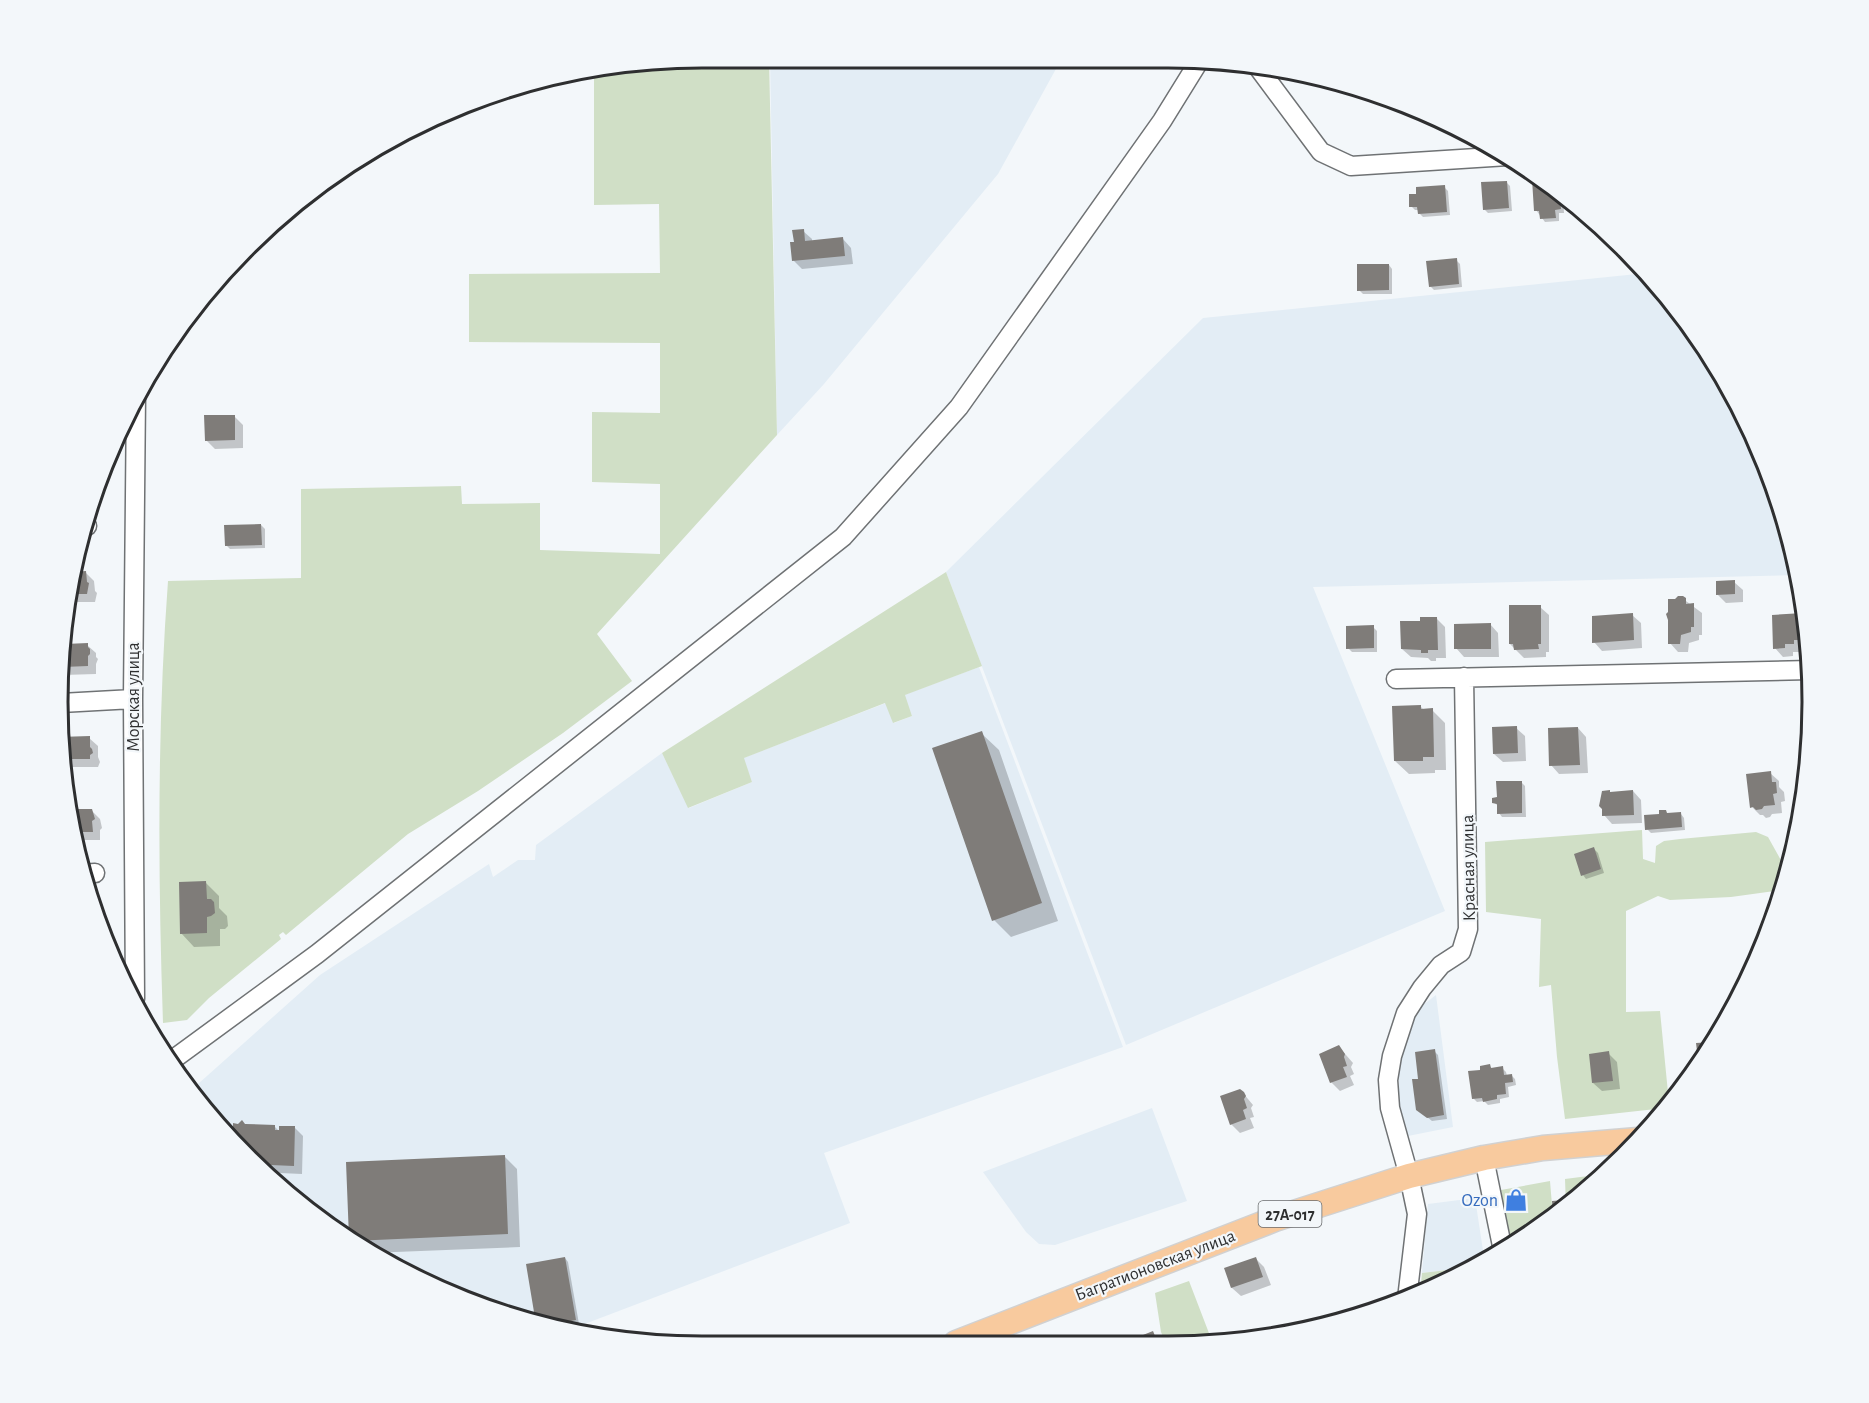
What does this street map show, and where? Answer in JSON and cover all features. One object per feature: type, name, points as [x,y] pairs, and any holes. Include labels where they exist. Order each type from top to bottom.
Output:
[{"type":"main road","name":"Багратионовская улица","points":[[972,1336],[1275,1219],[1409,1176],[1484,1158],[1543,1148],[1624,1141]]},
{"type":"street","points":[[176,1057],[344,933],[843,537],[958,407],[1162,121],[1194,69]]},
{"type":"street","points":[[1264,75],[1321,152],[1351,166],[1492,157]]},
{"type":"street","name":"Морская улица","points":[[135,986],[133,699],[136,416]]},
{"type":"street","points":[[1396,679],[1800,670]]},
{"type":"street","name":"Красная улица","points":[[1408,1288],[1417,1214],[1390,1108],[1388,1080],[1392,1056],[1406,1012],[1441,965],[1461,952],[1468,929],[1464,677]]},
{"type":"street","points":[[68,703],[133,699]]},
{"type":"street","points":[[1484,1158],[1501,1241]]},
{"type":"shaded area","points":[[770,68],[1056,68],[998,174],[824,384],[777,435]]},
{"type":"shaded area","points":[[1636,274],[1695,349],[1736,421],[1768,498],[1788,575],[1313,587],[1445,911],[1126,1045],[946,572],[1203,318]]},
{"type":"shaded area","points":[[979,667],[1123,1047],[824,1153],[850,1223],[584,1324],[578,1323],[498,1302],[421,1270],[384,1251],[349,1229],[283,1178],[225,1120],[197,1085],[320,975],[489,864],[493,877],[518,860],[535,860],[536,845],[662,753],[689,808],[752,782],[743,758],[886,703],[894,723],[912,716],[904,695]]},
{"type":"shaded area","points":[[1436,995],[1453,1127],[1408,1136],[1399,1106],[1399,1068],[1402,1048],[1415,1011]]},
{"type":"shaded area","points":[[1152,1108],[1187,1201],[1055,1245],[1039,1244],[1026,1232],[983,1172]]},
{"type":"shaded area","points":[[1475,1198],[1483,1251],[1448,1270],[1422,1273],[1428,1204]]},
{"type":"green space","points":[[769,68],[777,435],[597,634],[632,681],[563,733],[478,791],[408,834],[286,935],[283,932],[279,935],[281,939],[209,998],[187,1020],[163,1023],[160,802],[162,691],[168,581],[301,578],[301,489],[461,486],[462,504],[540,503],[540,550],[660,554],[660,484],[592,482],[592,412],[660,413],[660,343],[469,342],[469,274],[660,273],[659,204],[594,205],[594,77],[660,69]]},
{"type":"green space","points":[[946,572],[982,666],[905,695],[912,716],[893,723],[885,703],[744,758],[752,782],[688,808],[662,753]]},
{"type":"green space","points":[[1642,830],[1643,859],[1655,863],[1656,846],[1664,841],[1756,832],[1768,837],[1781,861],[1772,891],[1731,897],[1670,900],[1658,896],[1626,911],[1626,1012],[1660,1011],[1668,1090],[1652,1109],[1565,1119],[1551,985],[1539,987],[1541,919],[1486,912],[1485,842]]},
{"type":"green space","points":[[1588,1176],[1566,1194],[1565,1179]]},
{"type":"green space","points":[[1550,1181],[1552,1205],[1507,1237],[1501,1190]]},
{"type":"green space","points":[[1448,1270],[1421,1282],[1422,1273]]},
{"type":"green space","points":[[1189,1281],[1209,1334],[1163,1336],[1155,1293]]},
{"type":"building","points":[[1507,181],[1509,208],[1483,210],[1481,182]]},
{"type":"building","points":[[1532,183],[1561,205],[1561,209],[1555,210],[1556,218],[1540,219],[1539,211],[1534,211]]},
{"type":"building","points":[[1445,185],[1447,212],[1418,214],[1417,207],[1409,207],[1409,194],[1416,194],[1416,187]]},
{"type":"building","points":[[804,229],[805,241],[843,237],[845,256],[792,261],[790,242],[794,242],[792,230]]},
{"type":"building","points":[[1457,258],[1459,284],[1429,287],[1426,261]]},
{"type":"building","points":[[1357,264],[1389,264],[1389,290],[1357,291]]},
{"type":"building","points":[[204,415],[235,415],[235,440],[205,441]]},
{"type":"building","points":[[261,524],[262,545],[225,546],[224,525]]},
{"type":"building","points":[[81,571],[86,571],[89,583],[87,594],[77,594]]},
{"type":"building","points":[[1735,580],[1735,594],[1716,595],[1716,581]]},
{"type":"building","points":[[1678,596],[1686,598],[1686,604],[1694,603],[1694,627],[1691,627],[1691,632],[1681,635],[1680,644],[1668,644],[1666,614],[1668,599],[1675,599]]},
{"type":"building","points":[[1509,605],[1541,605],[1539,649],[1514,650],[1513,644],[1509,644]]},
{"type":"building","points":[[1633,613],[1634,640],[1592,643],[1592,616]]},
{"type":"building","points":[[1795,614],[1798,640],[1794,640],[1794,644],[1785,644],[1785,648],[1773,649],[1772,615]]},
{"type":"building","points":[[1420,617],[1437,617],[1438,650],[1421,653],[1421,650],[1401,649],[1400,621],[1420,621]]},
{"type":"building","points":[[1491,623],[1491,649],[1454,649],[1454,624]]},
{"type":"building","points":[[1374,625],[1374,648],[1346,649],[1346,626]]},
{"type":"building","points":[[88,643],[90,654],[88,666],[69,667],[71,644]]},
{"type":"building","points":[[1421,705],[1421,709],[1433,708],[1434,757],[1423,757],[1423,761],[1394,761],[1392,706]]},
{"type":"building","points":[[1517,726],[1518,753],[1493,754],[1492,727]]},
{"type":"building","points":[[1578,727],[1580,765],[1549,766],[1548,728]]},
{"type":"building","points":[[982,731],[1042,903],[992,921],[932,748]]},
{"type":"building","points":[[90,736],[90,747],[93,753],[90,759],[71,759],[69,737]]},
{"type":"building","points":[[1771,771],[1772,782],[1776,782],[1777,793],[1773,794],[1775,805],[1764,806],[1756,810],[1753,807],[1750,808],[1746,774]]},
{"type":"building","points":[[1496,781],[1522,781],[1522,813],[1497,814],[1497,804],[1492,803],[1492,798],[1497,797]]},
{"type":"building","points":[[1610,790],[1610,792],[1633,790],[1634,815],[1602,816],[1602,809],[1599,806],[1602,791]]},
{"type":"building","points":[[77,809],[92,809],[95,819],[92,821],[93,832],[82,832]]},
{"type":"building","points":[[1659,810],[1666,810],[1667,813],[1681,812],[1682,827],[1645,830],[1644,815],[1659,814]]},
{"type":"building","points":[[1594,847],[1601,869],[1581,876],[1574,854]]},
{"type":"building","points":[[206,881],[207,899],[214,902],[215,913],[207,917],[207,933],[180,934],[179,882]]},
{"type":"building","points":[[1696,1043],[1702,1043],[1697,1051]]},
{"type":"building","points":[[1339,1045],[1345,1054],[1347,1066],[1343,1067],[1347,1077],[1330,1083],[1319,1054]]},
{"type":"building","points":[[1435,1049],[1444,1115],[1427,1118],[1416,1110],[1412,1079],[1418,1079],[1415,1052]]},
{"type":"building","points":[[1609,1051],[1613,1081],[1592,1083],[1589,1054]]},
{"type":"building","points":[[1490,1064],[1491,1068],[1503,1066],[1504,1075],[1512,1074],[1513,1082],[1505,1083],[1506,1094],[1497,1095],[1497,1099],[1483,1102],[1482,1098],[1472,1099],[1468,1071],[1480,1070],[1480,1066]]},
{"type":"building","points":[[1240,1089],[1246,1096],[1244,1099],[1247,1108],[1243,1110],[1246,1119],[1230,1125],[1220,1096]]},
{"type":"building","points":[[242,1120],[245,1124],[275,1125],[275,1130],[279,1130],[279,1126],[295,1126],[294,1166],[270,1166],[233,1129],[233,1123],[238,1124]]},
{"type":"building","points":[[505,1155],[508,1234],[367,1240],[349,1229],[346,1162]]},
{"type":"building","points":[[565,1257],[576,1320],[570,1321],[534,1313],[526,1264]]},
{"type":"building","points":[[1256,1257],[1263,1277],[1231,1288],[1224,1268]]},
{"type":"building","points":[[1153,1331],[1155,1336],[1140,1336]]},
{"type":"place","name":"Ozon","points":[[1516,1200]]}]
